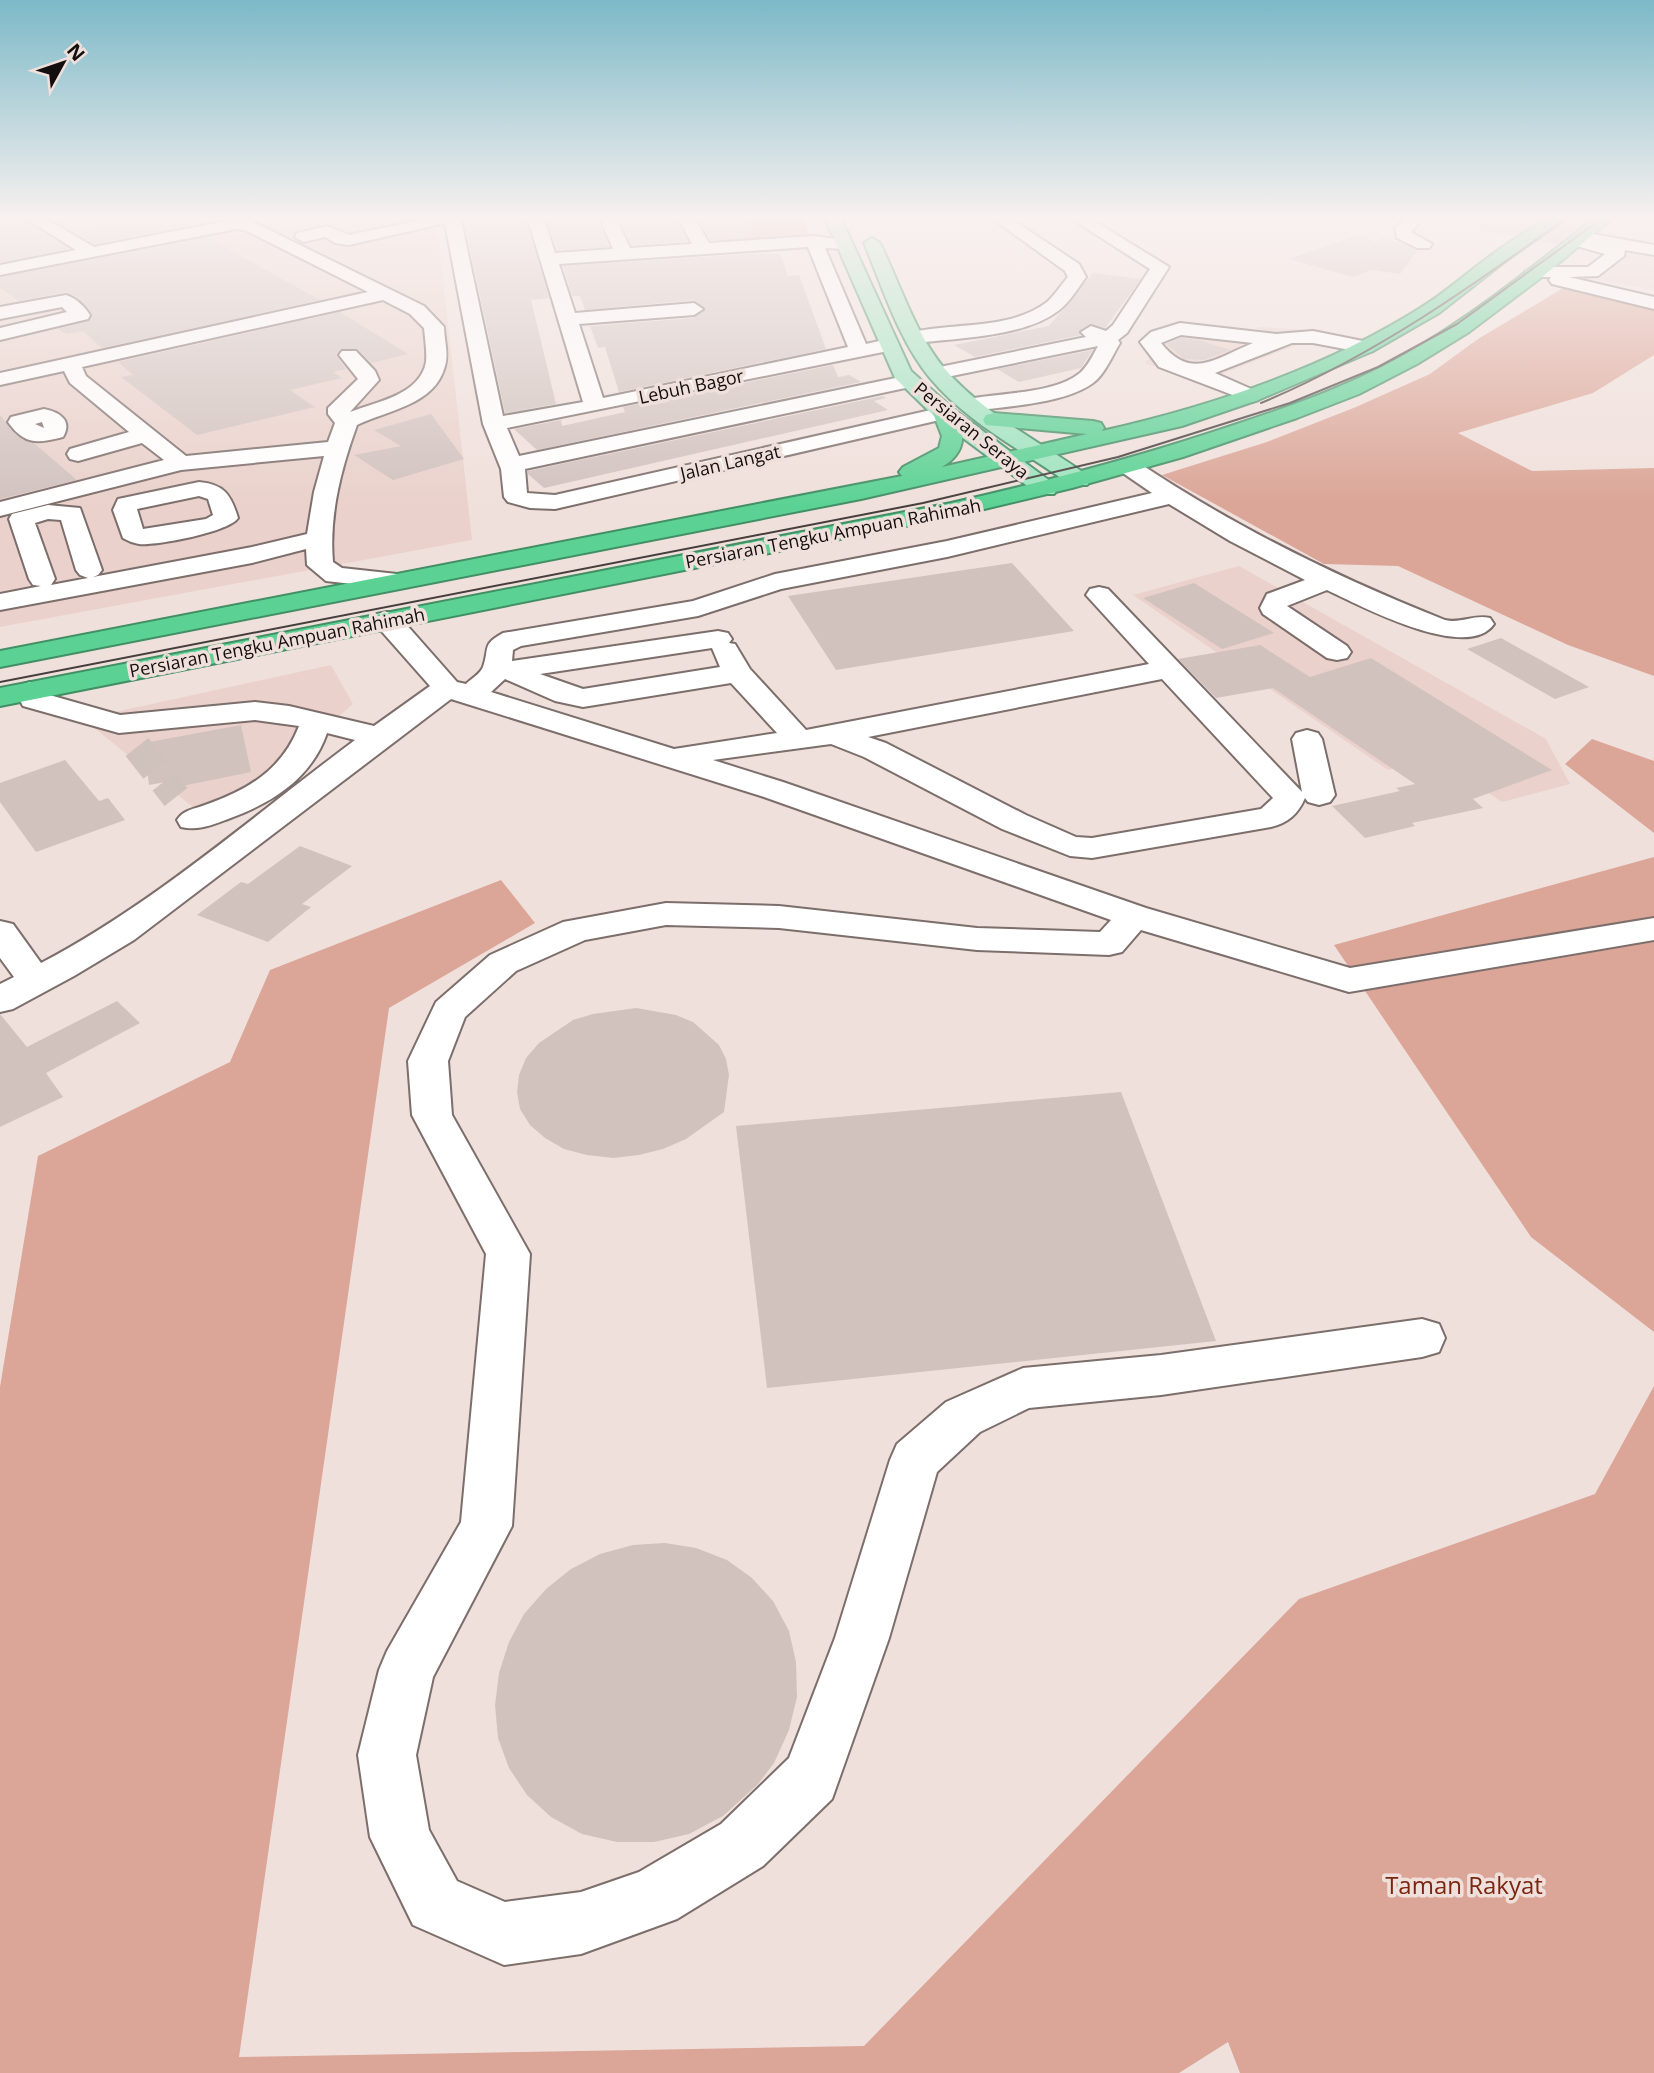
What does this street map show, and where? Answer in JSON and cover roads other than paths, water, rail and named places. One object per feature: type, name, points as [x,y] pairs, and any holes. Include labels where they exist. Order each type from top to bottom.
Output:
[{"type":"highway","name":"Persiaran Tengku Ampuan Rahimah","points":[[0,659],[861,492],[1009,461],[1174,421],[1251,396],[1366,347],[1426,313]]},
{"type":"highway","name":"Persiaran Tengku Ampuan Rahimah","points":[[0,697],[1046,489],[1195,447],[1334,397],[1409,360],[1477,313]]},
{"type":"highway","points":[[861,492],[946,456],[953,446],[953,427],[944,413]]},
{"type":"highway","points":[[994,420],[1091,428],[1174,421]]},
{"type":"main road","name":"Persiaran Seraya","points":[[874,313],[902,374],[944,413],[1046,489]]},
{"type":"main road","name":"Persiaran Seraya","points":[[905,313],[937,373],[972,405],[1079,480]]},
{"type":"street","points":[[0,334],[81,315],[79,313]]},
{"type":"street","points":[[0,364],[9,377],[74,372],[285,313]]},
{"type":"street","points":[[397,581],[335,575],[320,565],[318,539],[337,448],[347,421],[417,393],[425,385],[435,365],[434,327],[420,313]]},
{"type":"street","points":[[472,313],[494,424],[511,465],[910,381]]},
{"type":"street","points":[[566,313],[595,406]]},
{"type":"street","points":[[568,319],[647,313]]},
{"type":"street","points":[[843,313],[859,351]]},
{"type":"street","points":[[916,337],[982,329],[1043,313]]},
{"type":"street","points":[[937,373],[1108,338],[1120,329],[1130,313]]},
{"type":"street","points":[[1036,316],[1108,338]]},
{"type":"street","points":[[1251,396],[1166,363],[1150,342],[1158,336],[1180,329],[1277,340],[1313,337],[1366,347]]},
{"type":"street","points":[[972,405],[1036,394],[1073,384],[1087,377],[1110,343],[1108,338]]},
{"type":"street","points":[[1197,373],[1277,340]]},
{"type":"street","name":"Lebuh Bagor","points":[[494,424],[595,406],[888,345]]},
{"type":"street","points":[[347,421],[339,414],[339,408],[369,380],[368,375],[349,355]]},
{"type":"street","points":[[74,372],[181,463]]},
{"type":"street","points":[[639,397],[723,464]]},
{"type":"street","name":"Jalan Langat","points":[[511,465],[516,497],[530,501],[555,502],[944,413]]},
{"type":"street","points":[[78,454],[148,434]]},
{"type":"street","points":[[51,435],[101,474]]},
{"type":"street","points":[[7,517],[181,463],[337,448]]},
{"type":"street","points":[[1128,466],[1170,496],[1325,582],[1437,627],[1456,631],[1480,625]]},
{"type":"street","points":[[502,671],[500,646],[513,639],[698,608],[775,582],[947,549],[1170,496]]},
{"type":"street","points":[[7,517],[48,512],[71,513],[89,569]]},
{"type":"street","points":[[7,517],[43,579]]},
{"type":"street","points":[[0,587],[183,550],[252,555],[318,539]]},
{"type":"street","points":[[0,602],[183,550]]},
{"type":"street","points":[[0,624],[243,577],[260,572],[261,562],[252,555]]},
{"type":"street","points":[[1325,582],[1276,600],[1273,608],[1336,652]]},
{"type":"street","points":[[833,735],[875,750],[1003,816],[1070,846],[1092,848],[1271,817],[1285,807],[1290,797],[1100,595]]},
{"type":"street","points":[[698,608],[738,673],[799,740]]},
{"type":"street","points":[[387,620],[458,692],[772,789],[1134,916],[1349,980],[1654,929]]},
{"type":"street","points":[[0,1000],[118,934],[232,852],[378,736],[458,692],[502,671],[718,639]]},
{"type":"street","points":[[665,756],[720,752],[833,735],[1169,668]]},
{"type":"street","points":[[502,671],[565,695],[583,698],[738,673]]},
{"type":"street","points":[[30,691],[33,700],[119,724],[255,711],[316,721],[378,736]]},
{"type":"street","points":[[232,852],[185,808],[258,796],[284,777],[312,738],[316,721]]},
{"type":"street","points":[[119,724],[137,747]]},
{"type":"street","points":[[1307,738],[1320,795]]},
{"type":"street","points":[[1134,916],[1109,944],[976,939],[779,916],[666,914],[576,930],[503,963],[449,1012],[428,1061],[432,1115],[508,1254],[486,1526],[407,1670],[387,1755],[400,1837],[435,1903],[504,1934],[581,1923],[655,1897],[742,1845],[811,1778],[862,1638],[915,1460],[963,1417],[1023,1388],[1161,1375],[1422,1338]]},
{"type":"street","points":[[0,932],[35,980]]},
{"type":"tunnel","points":[[137,747],[176,797]]},
{"type":"tram line","points":[[1261,403],[1343,364],[1429,313]]},
{"type":"tram line","points":[[0,682],[923,503],[1118,457],[1290,403],[1378,367],[1472,313]]},
{"type":"park label","name":"Taman Rakyat","points":[[1464,1884]]}]
